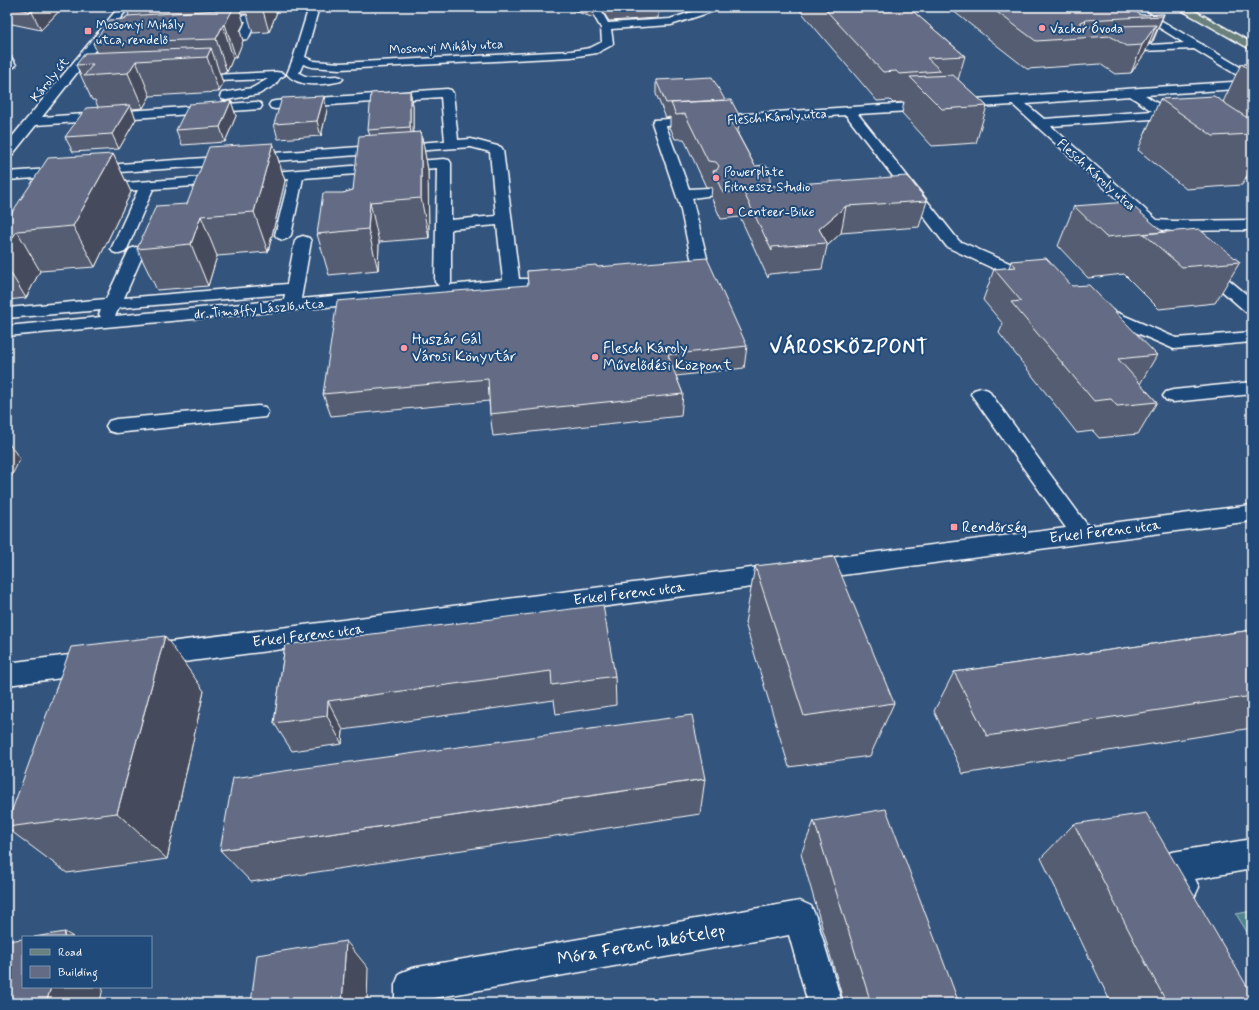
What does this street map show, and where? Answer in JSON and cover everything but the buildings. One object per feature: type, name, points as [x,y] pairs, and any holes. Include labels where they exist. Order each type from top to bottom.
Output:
[{"type":"main road","points":[[1181,7],[1252,47]]},
{"type":"street","points":[[110,24],[121,10],[127,7]]},
{"type":"street","points":[[293,74],[299,59],[314,7]]},
{"type":"street","points":[[534,67],[566,65],[604,58],[608,43],[608,36],[605,26],[594,7]]},
{"type":"street","points":[[605,26],[671,22],[717,7]]},
{"type":"street","points":[[1131,7],[1252,79]]},
{"type":"street","points":[[200,21],[253,18],[244,37],[201,42],[247,42]]},
{"type":"street","points":[[110,24],[125,25]]},
{"type":"street","name":"Károly út","points":[[7,152],[73,72],[110,24]]},
{"type":"street","name":"Mosonyi Mihály utca","points":[[299,59],[312,64],[340,66],[364,65],[571,54],[593,51],[608,43]]},
{"type":"street","points":[[93,46],[109,45]]},
{"type":"street","points":[[1109,50],[1196,46]]},
{"type":"street","points":[[73,72],[90,71]]},
{"type":"street","points":[[181,79],[293,74],[298,78],[318,80],[349,78]]},
{"type":"street","points":[[211,97],[234,96],[255,91],[271,83],[276,75]]},
{"type":"street","name":"Flesch Károly utca","points":[[684,194],[658,123],[849,112],[1252,84]]},
{"type":"street","points":[[275,105],[447,93],[452,145]]},
{"type":"street","points":[[1134,93],[1178,123]]},
{"type":"street","name":"Flesch Károly utca","points":[[1016,101],[1170,239]]},
{"type":"street","points":[[33,121],[256,106]]},
{"type":"street","name":"Flesch Károly utca","points":[[849,112],[894,180],[953,244],[1046,286]]},
{"type":"street","points":[[1040,123],[1165,114]]},
{"type":"street","points":[[7,176],[471,143],[496,150],[512,285]]},
{"type":"street","points":[[1215,148],[1252,174]]},
{"type":"street","points":[[359,177],[361,151]]},
{"type":"street","points":[[208,195],[212,180],[220,161]]},
{"type":"street","points":[[87,190],[297,174],[359,177],[444,163],[443,282]]},
{"type":"street","points":[[59,187],[69,172]]},
{"type":"street","points":[[283,235],[297,174]]},
{"type":"street","points":[[119,249],[148,185]]},
{"type":"street","points":[[699,258],[694,229],[684,194],[709,192]]},
{"type":"street","points":[[443,225],[504,220]]},
{"type":"street","points":[[1153,224],[1173,226],[1229,224],[1249,231]]},
{"type":"street","points":[[291,305],[303,241]]},
{"type":"street","points":[[105,322],[136,252]]},
{"type":"street","points":[[1194,258],[1252,308]]},
{"type":"street","name":"dr. Timaffy László utca","points":[[7,331],[543,282]]},
{"type":"street","points":[[7,313],[294,288]]},
{"type":"street","points":[[1081,302],[1174,344],[1252,337]]},
{"type":"street","points":[[1173,396],[1252,388]]},
{"type":"street","points":[[981,394],[1082,534]]},
{"type":"street","points":[[116,426],[258,412]]},
{"type":"street","name":"Erkel Ferenc utca","points":[[7,674],[1252,512]]},
{"type":"street","points":[[1195,908],[1172,867],[1252,854]]},
{"type":"street","name":"Móra Ferenc lakótelep","points":[[412,1003],[412,985],[800,916],[824,1003]]},
{"type":"green space","points":[[1252,911],[1252,940],[1236,914]]},
{"type":"place","name":"Vackor Óvoda","points":[[1042,28]]},
{"type":"place","name":"Mosonyi Mihály utca, rendelő","points":[[88,31]]},
{"type":"place","name":"Powerplate Fitnessz Studio","points":[[716,178]]},
{"type":"place","name":"Centeer-Bike","points":[[730,211]]},
{"type":"place","name":"Huszár Gál Városi Könyvtár","points":[[404,348]]},
{"type":"place","name":"Flesch Károly Művelődési Központ","points":[[595,357]]},
{"type":"place","name":"Rendőrség","points":[[954,527]]},
{"type":"district","name":"VÁROSKÖZPONT","points":[[849,346]]}]
